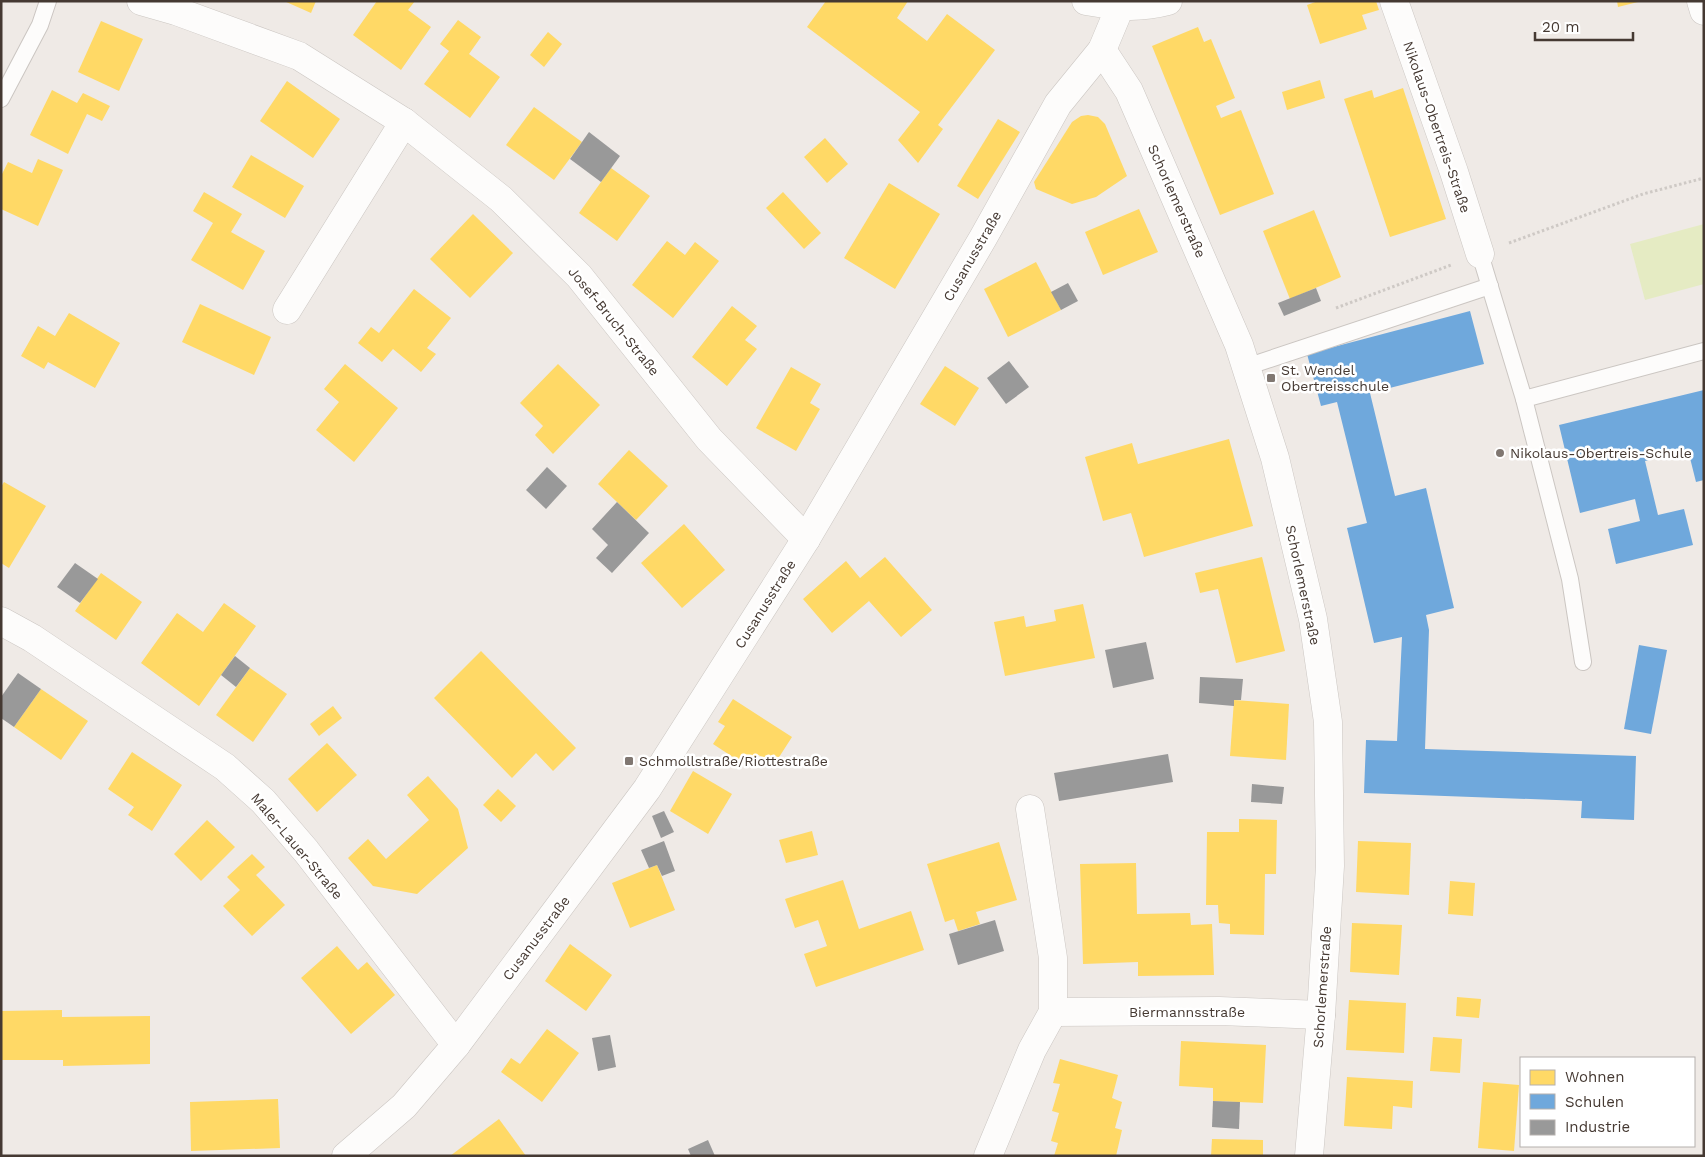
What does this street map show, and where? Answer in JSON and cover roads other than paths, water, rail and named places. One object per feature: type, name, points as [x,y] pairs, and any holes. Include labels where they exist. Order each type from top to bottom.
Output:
[{"type":"street","name":"Josef-Bruch-Straße","points":[[141,1],[176,11],[300,56],[404,122],[501,199],[579,276],[709,439],[806,539]]},
{"type":"street","points":[[1086,1],[1120,7],[1158,4],[1168,1]]},
{"type":"street","name":"Nikolaus-Obertreis-Straße","points":[[1394,1],[1454,172],[1480,254]]},
{"type":"street","points":[[1701,1],[1704,11]]},
{"type":"street","name":"Cusanusstraße","points":[[346,1156],[404,1106],[456,1045],[647,789],[806,539],[983,238],[1058,104],[1102,50],[1120,7]]},
{"type":"street","name":"Schorlemerstraße","points":[[1102,50],[1129,91],[1239,345],[1275,458],[1313,619],[1328,722],[1330,866],[1321,1016],[1309,1156]]},
{"type":"street","points":[[287,310],[404,122]]},
{"type":"street","name":"Maler-Lauer-Straße","points":[[1,621],[32,638],[225,767],[262,801],[306,852],[456,1045]]},
{"type":"street","points":[[988,1156],[1032,1050],[1053,1012],[1053,958],[1030,809]]},
{"type":"street","name":"Biermannsstraße","points":[[1053,1012],[1219,1011],[1321,1016]]},
{"type":"lane","points":[[1,99],[40,25],[48,1]]},
{"type":"lane","points":[[1480,254],[1524,399],[1570,579],[1583,662]]},
{"type":"lane","points":[[1246,368],[1490,286]]},
{"type":"lane","points":[[1524,399],[1704,351]]},
{"type":"place","name":"St. Wendel Obertreisschule","points":[[1271,378]]},
{"type":"place","name":"Nikolaus-Obertreis-Schule","points":[[1500,453]]},
{"type":"place","name":"Schmollstraße/Riottestraße","points":[[629,761]]}]
